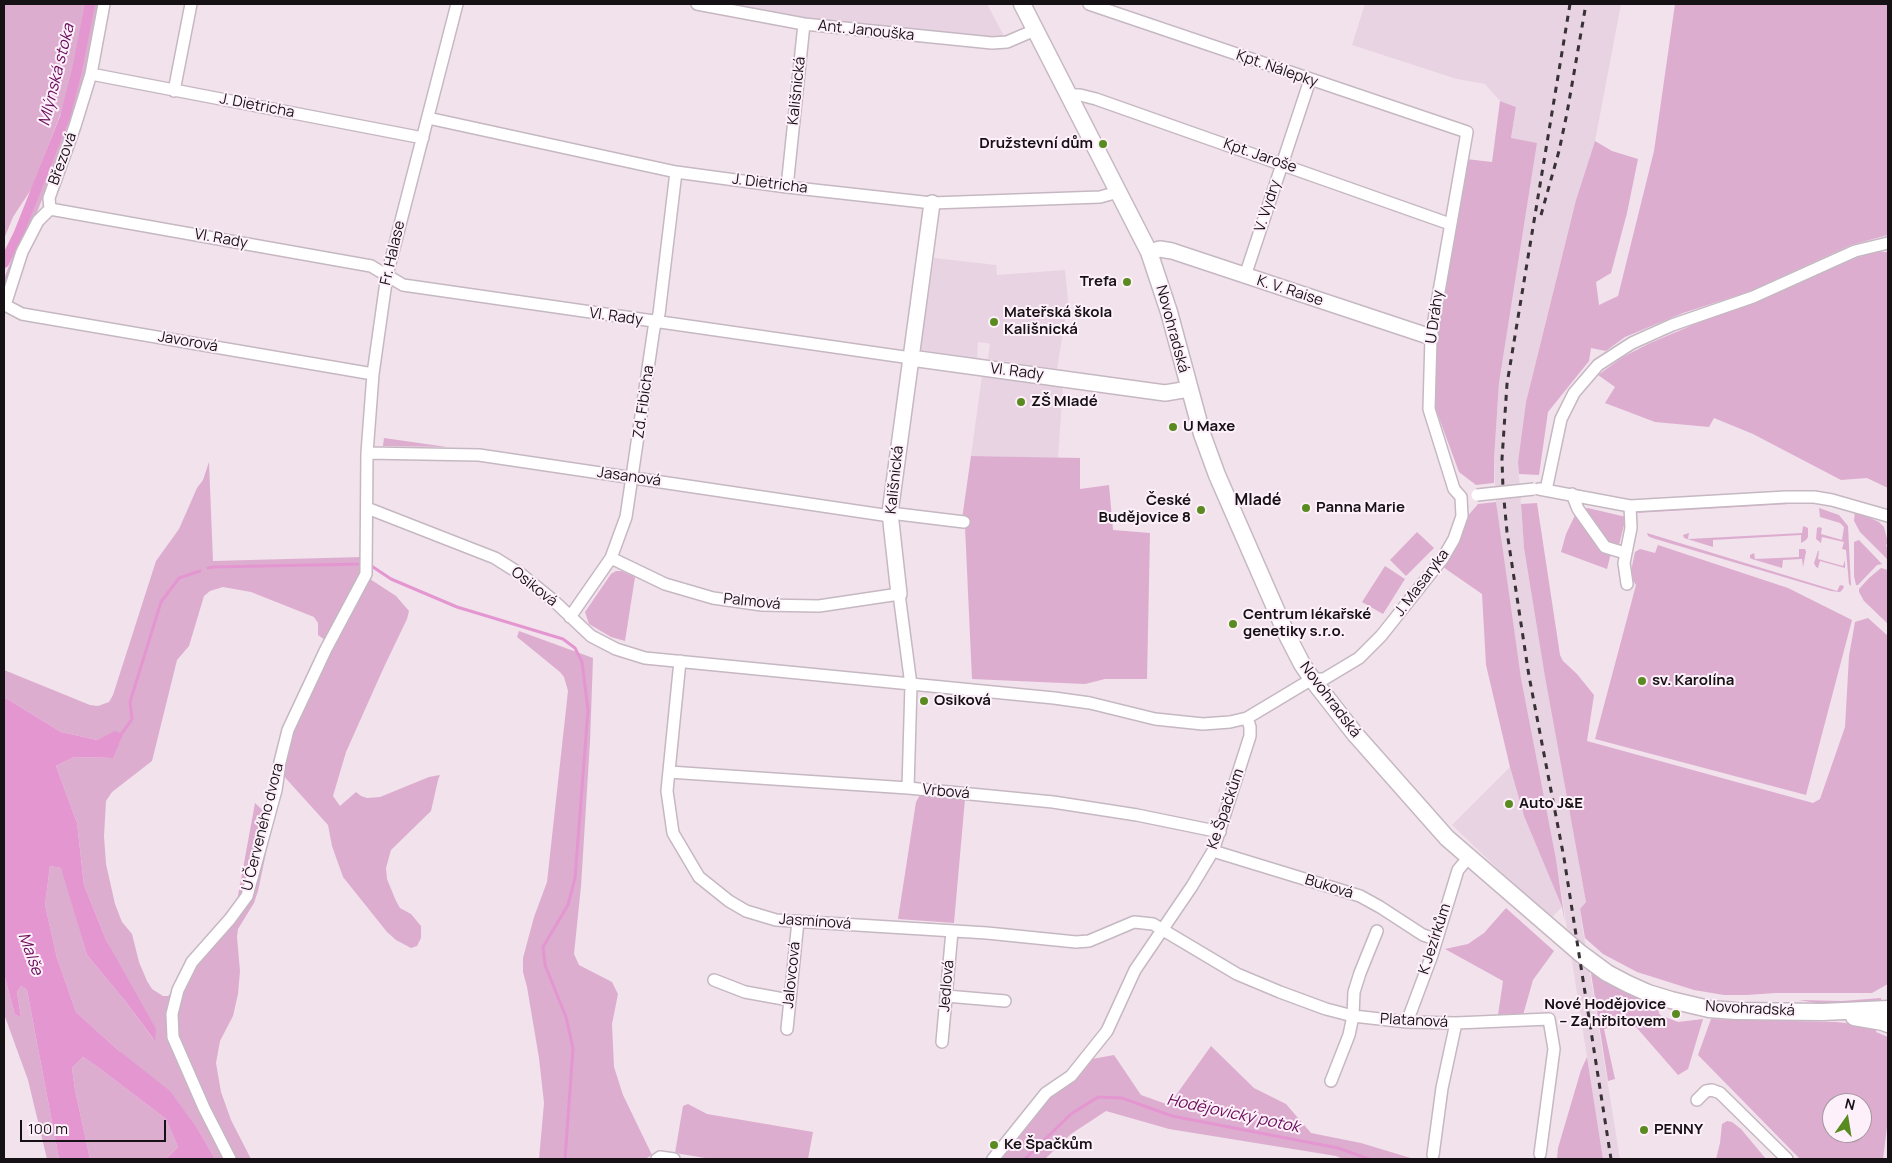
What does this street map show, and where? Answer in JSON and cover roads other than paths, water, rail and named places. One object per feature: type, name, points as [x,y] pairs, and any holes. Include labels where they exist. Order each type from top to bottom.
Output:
[{"type":"main road","name":"Novohradská","points":[[1022,4],[1149,252],[1169,312],[1202,434],[1287,635],[1312,679],[1372,753],[1447,838],[1468,858],[1589,961],[1648,993],[1684,1004],[1736,1011],[1822,1012],[1887,1007]]},
{"type":"main road","points":[[1822,1012],[1888,1024]]},
{"type":"street","name":"Březová","points":[[50,209],[49,198],[75,126],[91,74],[104,4]]},
{"type":"street","points":[[174,91],[191,4]]},
{"type":"street","name":"Fr. Halase","points":[[367,508],[367,453],[373,374],[386,275],[457,4]]},
{"type":"street","name":"Ant. Janouška","points":[[697,4],[804,24],[992,43],[1007,42],[1035,30]]},
{"type":"street","name":"Kpt. Nálepky","points":[[1089,4],[1466,132]]},
{"type":"street","name":"Kališnická","points":[[788,187],[804,24]]},
{"type":"street","name":"J. Dietricha","points":[[91,74],[423,138]]},
{"type":"street","name":"V. Vydry","points":[[1245,276],[1310,80]]},
{"type":"street","name":"Kpt. Jaroše","points":[[1068,96],[1080,95],[1096,98],[1450,224]]},
{"type":"street","name":"J. Dietricha","points":[[428,118],[676,172],[932,203],[1100,197],[1118,192]]},
{"type":"street","name":"U Dráhy","points":[[1461,497],[1454,490],[1428,410],[1431,337],[1466,132]]},
{"type":"street","name":"Zd. Fibicha","points":[[570,617],[611,558],[626,517],[656,322],[659,314],[676,172]]},
{"type":"street","name":"Kališnická","points":[[908,788],[911,685],[890,514],[932,203]]},
{"type":"street","name":"Vl. Rady","points":[[50,209],[371,266],[403,286],[1165,393],[1189,389]]},
{"type":"street","name":"Javorová","points":[[50,209],[38,221],[22,252],[5,305],[22,314],[373,374]]},
{"type":"street","points":[[1540,490],[1561,418],[1574,392],[1598,365],[1632,343],[1672,325],[1752,297],[1855,251],[1888,243]]},
{"type":"street","name":"K. V. Raise","points":[[1149,252],[1157,249],[1172,251],[1431,337]]},
{"type":"street","name":"Jasanová","points":[[367,453],[479,456],[890,514],[964,522]]},
{"type":"street","points":[[1461,497],[1540,490],[1572,494],[1630,506],[1805,497],[1832,500],[1888,516]]},
{"type":"street","points":[[1572,494],[1578,508],[1605,547],[1625,553]]},
{"type":"street","name":"J. Masaryka","points":[[1312,679],[1324,679],[1351,664],[1381,636],[1443,558],[1454,539],[1462,516],[1461,497]]},
{"type":"street","points":[[1627,584],[1624,563],[1631,528],[1630,506]]},
{"type":"street","name":"Osiková","points":[[367,508],[495,558],[522,575],[591,636],[616,649],[645,658],[1054,698],[1090,703],[1155,719],[1203,724],[1230,722],[1247,718],[1312,679]]},
{"type":"street","name":"U Červeného dvora","points":[[230,1159],[204,1108],[173,1036],[172,1014],[178,990],[192,962],[230,919],[247,896],[275,795],[280,762],[288,730],[326,649],[366,574],[367,508]]},
{"type":"street","points":[[1869,512],[1888,526]]},
{"type":"street","name":"Palmová","points":[[611,558],[665,584],[713,598],[762,606],[819,606],[899,594]]},
{"type":"street","name":"Jasmínová","points":[[680,661],[667,791],[674,833],[699,877],[729,901],[746,911],[776,920],[952,931],[1076,942],[1090,940],[1134,922],[1153,924],[1163,929]]},
{"type":"street","name":"Ke Špačkům","points":[[993,1159],[1046,1093],[1071,1076],[1107,1031],[1135,970],[1213,851],[1250,736],[1247,718]]},
{"type":"street","name":"Vrbová","points":[[669,772],[908,788],[1078,806],[1137,815],[1220,832]]},
{"type":"street","name":"Buková","points":[[1213,851],[1360,896],[1380,906],[1423,935],[1436,939]]},
{"type":"street","name":"K Jezírkům","points":[[1407,1022],[1458,870],[1468,858]]},
{"type":"street","name":"Jalovcová","points":[[787,1030],[798,921]]},
{"type":"street","name":"Platanová","points":[[1163,929],[1237,974],[1326,1009],[1352,1016],[1407,1022],[1456,1023],[1549,1019],[1554,1049],[1540,1154]]},
{"type":"street","name":"Jedlová","points":[[942,1042],[952,931]]},
{"type":"street","points":[[1330,1074],[1348,1035],[1354,992],[1377,931]]},
{"type":"street","points":[[714,980],[745,992],[790,1000]]},
{"type":"street","points":[[946,996],[1005,1001]]},
{"type":"street","points":[[1433,1155],[1442,1088],[1456,1023]]},
{"type":"street","points":[[1697,1100],[1706,1091],[1720,1092],[1787,1159]]},
{"type":"street","points":[[657,1159],[660,1157],[674,1159]]},
{"type":"water","name":"Malše","points":[[4,697],[61,732],[97,740],[115,731],[123,734],[113,758],[74,757],[56,766],[77,823],[84,885],[106,940],[156,1029],[155,1041],[87,955],[61,868],[50,866],[45,905],[57,958],[76,1012],[118,1050],[170,1091],[199,1131],[215,1159],[166,1159],[178,1147],[166,1119],[83,1057],[72,1068],[90,1159],[59,1159],[27,990],[21,985],[17,992],[21,1017],[15,1015],[4,974]]},
{"type":"waterway","name":"Mlýnská stoka","points":[[4,263],[18,235],[65,117],[77,70],[90,4]]},
{"type":"waterway","points":[[208,568],[364,564]]},
{"type":"waterway","points":[[370,565],[391,579],[457,607],[563,639],[575,648],[582,662],[588,710],[575,878],[568,905],[543,947],[545,965],[566,1017],[573,1048],[565,1159]]},
{"type":"waterway","points":[[120,736],[132,719],[130,702],[161,602],[179,578],[200,571]]},
{"type":"waterway","name":"Hodějovický potok","points":[[1025,1159],[1071,1114],[1098,1097],[1122,1098],[1172,1116],[1338,1148],[1369,1159]]},
{"type":"railway","points":[[1570,4],[1507,384],[1502,459],[1503,489],[1507,532],[1529,676],[1564,858],[1611,1159]]},
{"type":"railway","points":[[1541,215],[1559,151],[1586,4]]},
{"type":"place","name":"Družstevní dům","points":[[1103,144]]},
{"type":"place","name":"Trefa","points":[[1127,282]]},
{"type":"place","name":"Mateřská škola Kališnická","points":[[994,322]]},
{"type":"place","name":"ZŠ Mladé","points":[[1021,402]]},
{"type":"place","name":"U Maxe","points":[[1173,427]]},
{"type":"place","name":"Panna Marie","points":[[1306,508]]},
{"type":"place","name":"České Budějovice 8","points":[[1201,510]]},
{"type":"place","name":"Centrum lékařské genetiky s.r.o.","points":[[1233,624]]},
{"type":"place","name":"sv. Karolína","points":[[1642,681]]},
{"type":"place","name":"Osiková","points":[[924,701]]},
{"type":"place","name":"Auto J&E","points":[[1509,804]]},
{"type":"place","name":"Nové Hodějovice – Za hřbitovem","points":[[1676,1014]]},
{"type":"place","name":"PENNY","points":[[1644,1130]]},
{"type":"place","name":"Ke Špačkům","points":[[994,1145]]},
{"type":"district","name":"Mladé","points":[[1258,501]]}]
